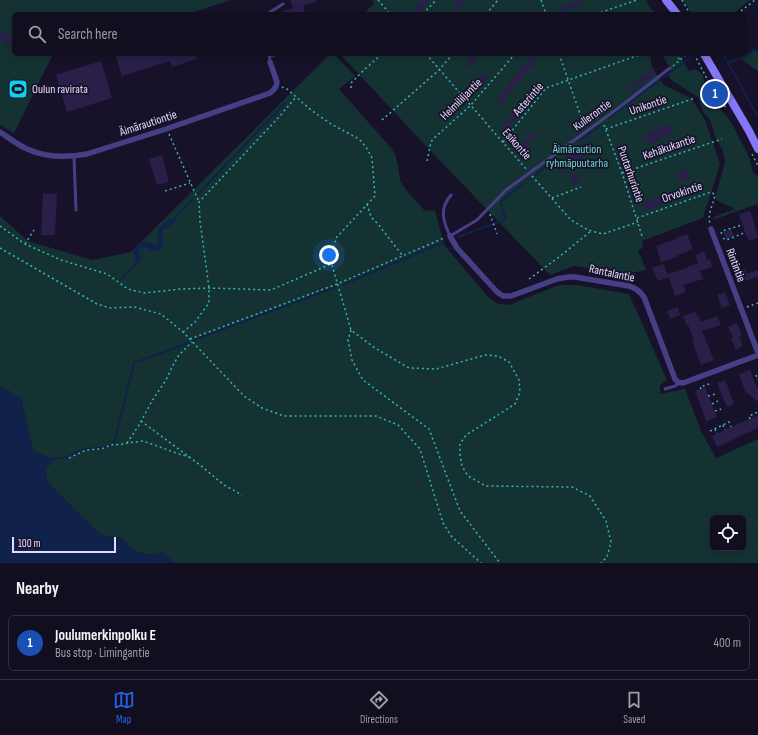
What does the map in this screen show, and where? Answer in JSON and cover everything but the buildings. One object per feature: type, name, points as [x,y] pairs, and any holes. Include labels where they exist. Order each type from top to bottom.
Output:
[{"type":"main road","points":[[666,0],[675,12]]},
{"type":"main road","points":[[705,56],[749,131],[755,151]]},
{"type":"street","points":[[270,57],[277,85]]},
{"type":"street","name":"Äimärautiontie","points":[[0,132],[27,149],[42,155],[61,158],[74,157],[166,129],[270,93],[277,85]]},
{"type":"street","name":"Rintintie","points":[[711,229],[758,354]]},
{"type":"street","name":"Rantalantie","points":[[450,236],[457,248],[497,292],[503,296],[511,296],[557,279],[575,276],[635,288],[644,297],[675,379],[680,383]]},
{"type":"street","points":[[680,383],[684,383],[758,354]]},
{"type":"lane","points":[[270,12],[282,4]]},
{"type":"lane","name":"Kullerontie","points":[[450,236],[477,220],[506,190],[670,68]]},
{"type":"lane","points":[[74,157],[76,210]]},
{"type":"lane","points":[[450,236],[444,225],[443,219],[445,205],[451,195]]},
{"type":"lane","points":[[665,389],[680,383]]},
{"type":"path","points":[[378,0],[388,12]]},
{"type":"path","points":[[425,12],[436,0]]},
{"type":"path","points":[[488,12],[498,0]]},
{"type":"path","points":[[541,0],[545,12]]},
{"type":"path","points":[[602,12],[637,0]]},
{"type":"path","points":[[682,0],[689,12]]},
{"type":"path","points":[[740,12],[755,0]]},
{"type":"path","points":[[351,88],[351,84],[358,76],[380,56]]},
{"type":"path","name":"Esikontie","points":[[428,56],[571,220],[588,230],[603,234],[638,222]]},
{"type":"path","points":[[382,120],[439,70],[450,56]]},
{"type":"path","name":"Helmililjantie","points":[[427,161],[433,139],[470,106],[513,56]]},
{"type":"path","points":[[560,56],[586,131]]},
{"type":"path","name":"Asterintie","points":[[503,142],[546,88],[636,56]]},
{"type":"path","points":[[677,56],[680,60]]},
{"type":"path","points":[[670,68],[685,56]]},
{"type":"path","points":[[695,56],[715,94],[727,109]]},
{"type":"path","points":[[277,85],[287,89],[311,110],[331,124],[359,139],[366,147],[372,158],[375,196],[336,238],[331,264],[351,330],[348,340],[352,360],[363,380],[429,429],[460,511],[500,563]]},
{"type":"path","points":[[199,202],[296,97]]},
{"type":"path","name":"Unikontie","points":[[606,129],[695,98]]},
{"type":"path","name":"Puutarhurintie","points":[[602,119],[622,173],[642,236]]},
{"type":"path","points":[[166,129],[199,202],[200,221],[209,288],[209,303],[195,322],[183,332]]},
{"type":"path","name":"Kehäkukantie","points":[[622,173],[722,139]]},
{"type":"path","points":[[755,151],[758,166]]},
{"type":"path","points":[[165,191],[190,183]]},
{"type":"path","points":[[552,198],[581,187]]},
{"type":"path","name":"Orvokintie","points":[[637,218],[711,192],[715,195],[709,215]]},
{"type":"path","points":[[367,204],[371,217],[402,255]]},
{"type":"path","points":[[488,208],[497,234]]},
{"type":"path","points":[[721,234],[722,232],[742,225]]},
{"type":"path","points":[[0,226],[25,244],[61,260],[107,274],[128,289],[144,294],[181,289],[209,288],[271,290],[331,264]]},
{"type":"path","points":[[25,244],[34,230]]},
{"type":"path","points":[[529,279],[591,231]]},
{"type":"path","points":[[723,238],[726,240],[744,233]]},
{"type":"path","points":[[190,339],[338,284],[402,255],[450,236]]},
{"type":"path","points":[[0,248],[97,304],[110,308],[134,307],[161,314],[183,332],[244,396],[262,408],[284,416],[376,416],[398,425],[420,449],[443,523],[452,537],[481,563]]},
{"type":"path","points":[[741,309],[758,303]]},
{"type":"path","points":[[351,330],[375,348],[409,368],[436,369],[485,355],[498,356],[509,362],[519,380],[520,392],[515,404],[466,435],[460,444],[462,466],[468,476],[486,486],[572,487],[590,496],[606,521],[611,542],[607,557],[601,563]]},
{"type":"path","points":[[127,442],[166,380],[178,355],[192,342]]},
{"type":"path","points":[[756,375],[758,380]]},
{"type":"path","points":[[701,389],[700,387],[712,383]]},
{"type":"path","points":[[708,396],[716,394]]},
{"type":"path","points":[[712,404],[718,401]]},
{"type":"path","points":[[715,411],[721,409]]},
{"type":"path","points":[[750,419],[749,416],[758,412]]},
{"type":"path","points":[[141,421],[189,456],[224,485],[242,495]]},
{"type":"path","points":[[710,431],[729,422],[731,427]]},
{"type":"path","points":[[723,425],[725,430]]},
{"type":"path","points":[[715,429],[717,434]]},
{"type":"path","points":[[69,458],[86,450],[101,449],[114,444],[119,445],[127,442],[143,442],[189,456]]},
{"type":"green space","name":"Oulun ravirata","points":[[0,0],[231,0],[194,12],[12,12],[12,56],[52,56],[14,133],[0,125]]},
{"type":"green space","points":[[372,0],[646,0],[654,12],[366,12],[374,3]]},
{"type":"green space","points":[[683,0],[750,0],[735,12],[691,12]]},
{"type":"green space","points":[[754,51],[758,53],[758,71],[742,60]]},
{"type":"green space","points":[[328,56],[336,56],[355,76],[339,89],[392,149],[397,160],[401,183],[424,210],[435,211],[444,245],[488,297],[498,304],[509,305],[559,285],[577,285],[629,294],[667,380],[660,385],[660,394],[685,389],[701,431],[716,458],[758,439],[758,563],[175,563],[162,552],[148,555],[133,550],[122,538],[101,535],[55,490],[47,480],[46,468],[54,460],[33,451],[21,398],[0,386],[0,216],[28,241],[92,260],[131,252]]},
{"type":"green space","name":"Äimäraution ryhmäpuutarha","points":[[342,56],[650,56],[652,68],[664,85],[691,98],[705,120],[720,164],[703,218],[642,241],[643,248],[638,250],[646,270],[626,274],[574,266],[550,275]]},
{"type":"green space","points":[[663,56],[680,56],[689,71],[695,69],[702,74],[709,95],[731,122],[749,157],[753,172],[758,177],[758,206],[757,204],[715,219],[714,217],[735,209],[716,200],[716,194],[725,162],[723,151],[715,136],[710,120],[703,112],[698,97],[671,80],[668,75],[672,72]]},
{"type":"water","points":[[176,217],[175,222],[162,231],[162,248],[158,251],[154,251],[145,247],[141,248],[138,253],[141,257],[141,261],[133,267],[136,260],[134,252],[135,247],[144,241],[155,245],[158,244],[158,229],[165,222]]},
{"type":"water","points":[[0,386],[21,398],[33,451],[54,459],[46,468],[47,480],[55,490],[101,535],[122,538],[133,550],[148,555],[162,552],[175,563],[0,563]]},
{"type":"waterway","points":[[746,56],[754,50],[758,52]]},
{"type":"waterway","points":[[724,56],[758,117]]},
{"type":"waterway","points":[[728,63],[745,56]]},
{"type":"waterway","points":[[609,118],[691,57]]},
{"type":"waterway","points":[[198,194],[285,103]]},
{"type":"waterway","points":[[579,141],[599,126]]},
{"type":"waterway","points":[[535,175],[551,162]]},
{"type":"waterway","points":[[458,237],[504,220],[505,217],[501,201],[523,184]]},
{"type":"waterway","points":[[175,218],[192,200]]},
{"type":"waterway","points":[[343,285],[444,242]]},
{"type":"waterway","points":[[122,278],[134,266]]},
{"type":"waterway","points":[[194,340],[336,287]]},
{"type":"waterway","points":[[54,459],[68,457],[85,449],[103,448],[114,443],[134,363],[189,343]]},
{"type":"place","name":"Oulun ravirata","points":[[18,89]]},
{"type":"place","name":"Joulumerkinpolku E","points":[[715,94]]}]
